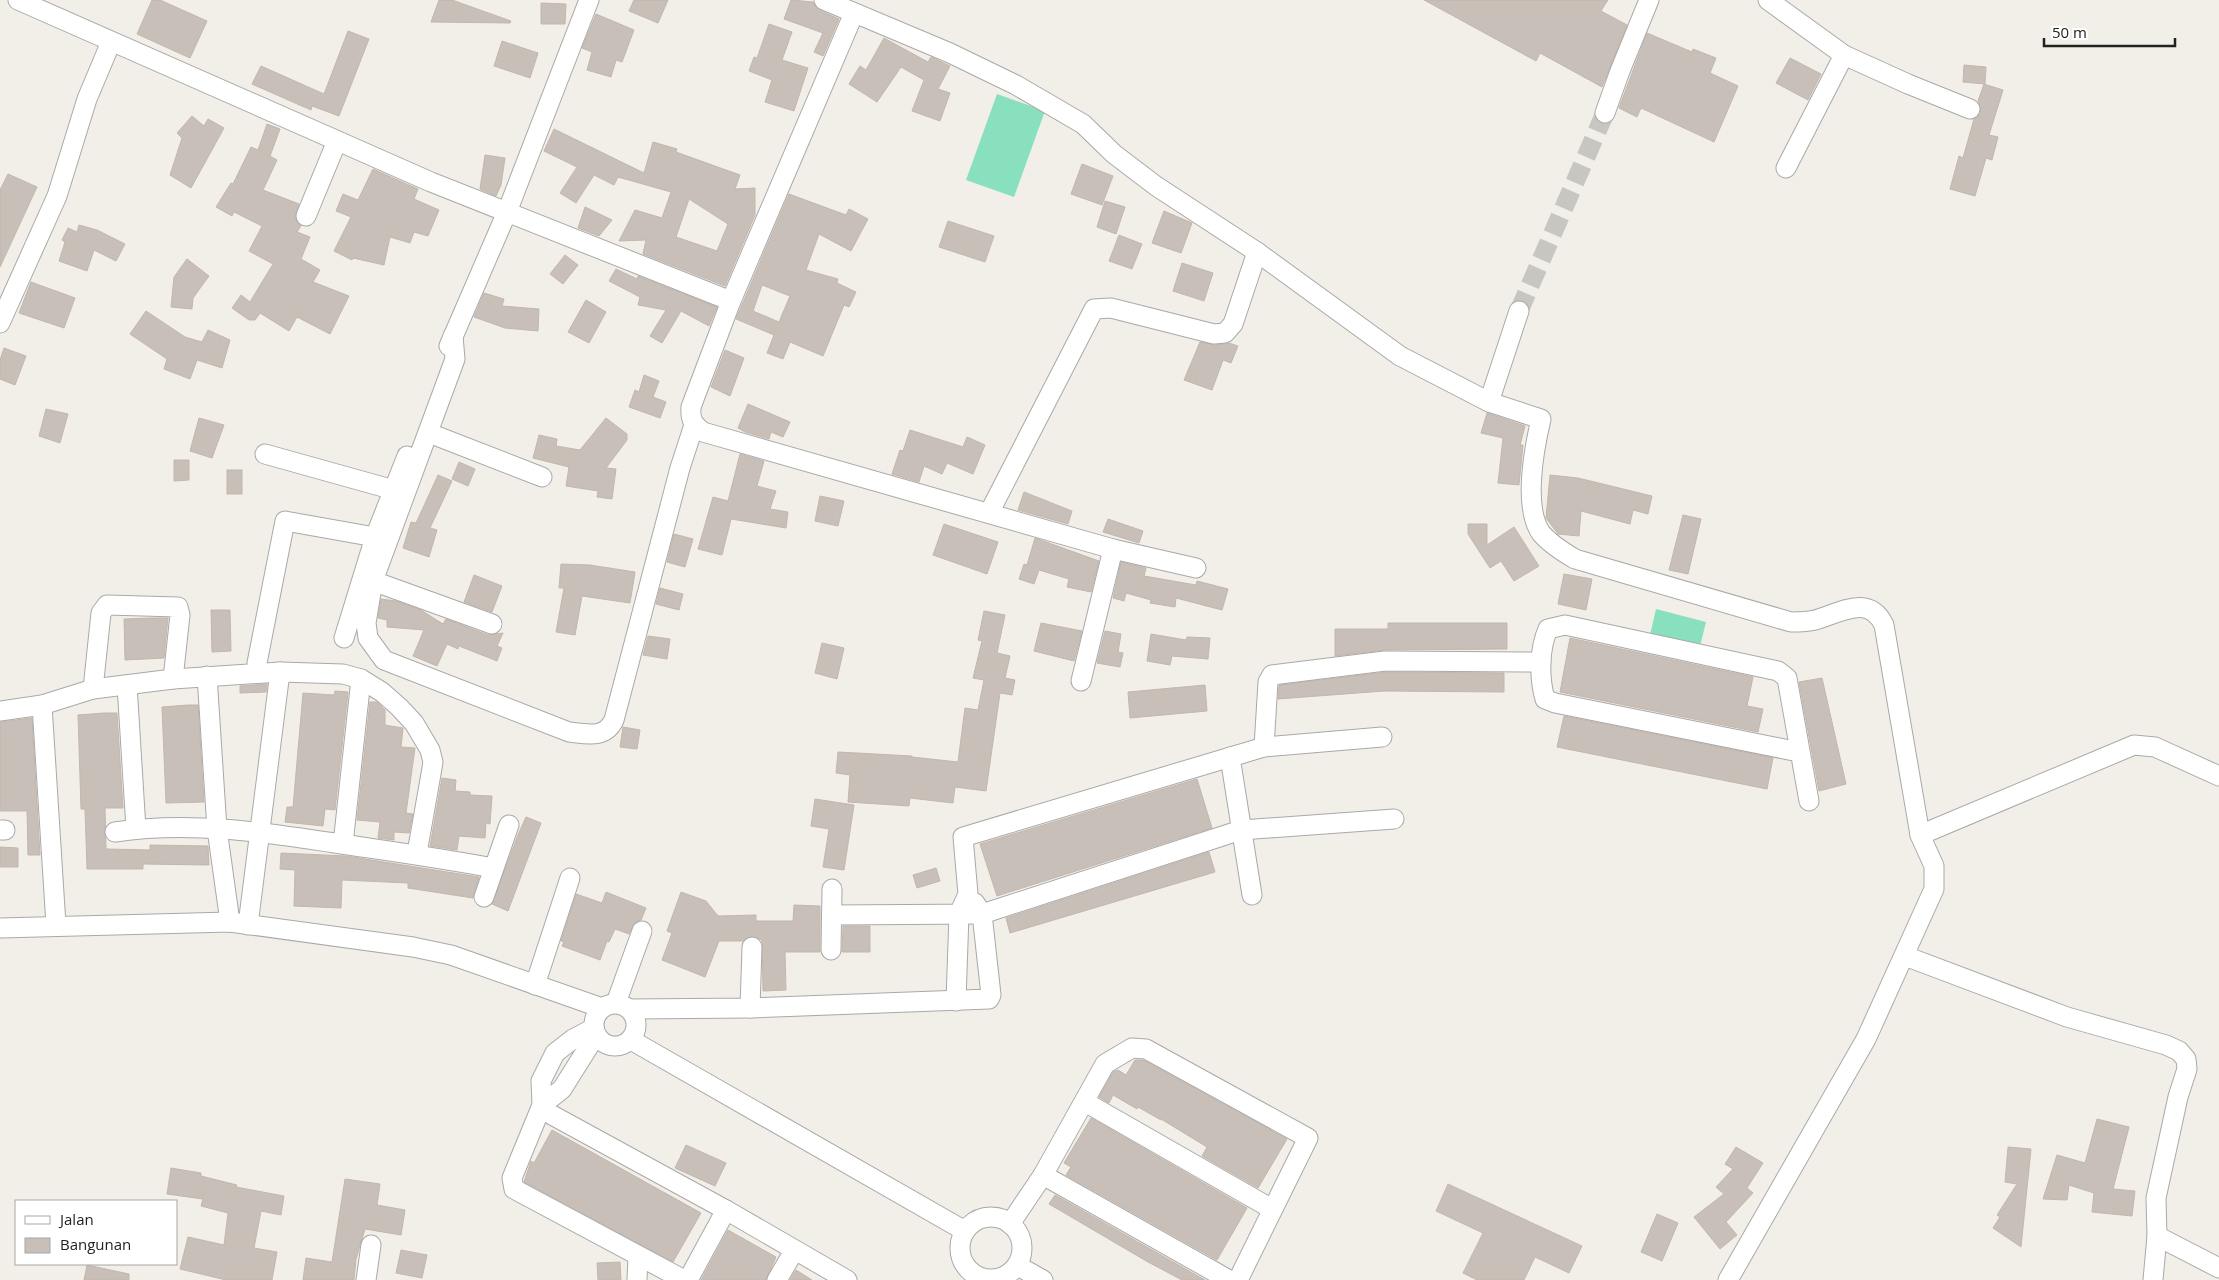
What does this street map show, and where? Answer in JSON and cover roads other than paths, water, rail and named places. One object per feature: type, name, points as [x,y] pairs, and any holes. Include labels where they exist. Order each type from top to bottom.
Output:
[{"type":"street","points":[[18,0],[337,141],[507,212],[732,301]]},
{"type":"street","points":[[344,638],[376,537],[453,336],[507,212],[589,0]]},
{"type":"street","points":[[824,0],[950,53],[1016,85],[1082,124],[1114,154],[1156,186],[1258,252],[1400,356],[1489,402],[1541,419],[1533,469],[1532,495],[1534,517],[1541,532],[1550,543],[1575,559],[1791,622],[1813,620],[1863,607],[1880,616],[1884,625],[1920,835],[1934,866],[1936,881],[1932,897],[1866,1039],[1728,1280]]},
{"type":"street","points":[[1605,114],[1649,0]]},
{"type":"street","points":[[1768,0],[1844,55],[1908,84],[1970,108]]},
{"type":"street","points":[[854,13],[732,301],[691,407],[690,416],[694,425],[703,432],[989,512],[1113,549],[1196,568]]},
{"type":"street","points":[[0,323],[57,196],[87,99],[111,42]]},
{"type":"street","points":[[1786,168],[1844,55]]},
{"type":"street","points":[[306,216],[337,141]]},
{"type":"street","points":[[989,512],[1094,309],[1111,308],[1214,334],[1225,333],[1233,324],[1258,252]]},
{"type":"street","points":[[1489,402],[1519,311]]},
{"type":"street","points":[[453,336],[455,358],[373,581],[366,623],[368,638],[384,660],[569,732],[602,734],[610,727],[614,720],[680,468],[694,425]]},
{"type":"street","points":[[429,433],[542,477]]},
{"type":"street","points":[[266,454],[394,490]]},
{"type":"street","points":[[257,663],[285,521],[376,537]]},
{"type":"street","points":[[1081,681],[1113,549]]},
{"type":"street","points":[[373,581],[492,624]]},
{"type":"street","points":[[93,689],[101,613],[103,607],[107,605],[178,607],[180,615],[173,679]]},
{"type":"street","points":[[1799,752],[1555,703],[1545,699],[1541,662],[1544,639],[1548,629],[1565,625],[1778,671],[1787,678],[1809,801]]},
{"type":"street","points":[[1264,746],[1268,682],[1272,675],[1385,661],[1541,662]]},
{"type":"street","points":[[239,923],[258,832],[280,672]]},
{"type":"street","points":[[0,712],[42,705],[93,689],[173,679],[280,672],[343,674],[361,679],[399,706],[414,723],[430,750],[433,762],[432,774],[417,853]]},
{"type":"street","points":[[208,676],[217,829],[239,923]]},
{"type":"street","points":[[343,844],[361,679]]},
{"type":"street","points":[[127,685],[136,829]]},
{"type":"street","points":[[42,705],[56,925]]},
{"type":"street","points":[[956,1001],[959,914],[968,894],[963,837],[1264,746],[1382,737]]},
{"type":"street","points":[[1920,835],[2134,745],[2155,747],[2219,776]]},
{"type":"street","points":[[1230,757],[1252,895]]},
{"type":"street","points":[[832,915],[982,914],[1241,830],[1394,819]]},
{"type":"street","points":[[484,897],[510,825]]},
{"type":"street","points":[[116,832],[136,829],[217,829],[258,832],[417,853],[493,868]]},
{"type":"street","points":[[535,985],[570,878]]},
{"type":"street","points":[[831,950],[832,889]]},
{"type":"street","points":[[0,928],[56,925],[239,923],[414,947],[459,958],[535,985],[616,1007],[750,1008],[985,1000],[989,999],[991,995],[982,914],[968,894]]},
{"type":"street","points":[[616,1007],[642,931]]},
{"type":"street","points":[[750,1008],[752,947]]},
{"type":"street","points":[[1905,956],[2068,1017],[2166,1045],[2179,1051],[2186,1059],[2187,1069],[2178,1097],[2156,1198],[2157,1236],[2153,1280]]},
{"type":"street","points":[[616,1007],[637,1022],[637,1029],[631,1040],[615,1046],[607,1045],[595,1032],[597,1014],[616,1007]]},
{"type":"street","points":[[595,1032],[573,1038],[555,1053],[541,1081],[541,1107],[512,1178],[514,1189],[684,1280]]},
{"type":"street","points":[[631,1040],[965,1231]]},
{"type":"street","points":[[1010,1224],[1043,1175],[1085,1102],[1104,1064],[1132,1048],[1146,1049],[1304,1134],[1308,1138],[1308,1142],[1272,1209],[1238,1280]]},
{"type":"street","points":[[1085,1102],[1272,1209]]},
{"type":"street","points":[[541,1107],[847,1280]]},
{"type":"street","points":[[1043,1175],[1229,1280]]},
{"type":"street","points":[[688,1280],[726,1210]]},
{"type":"street","points":[[987,1218],[996,1218],[1010,1224],[1022,1240],[1023,1249],[1018,1266],[1004,1277],[977,1278],[961,1257],[960,1248],[965,1231],[979,1220],[987,1218]]},
{"type":"street","points":[[2157,1236],[2219,1268]]},
{"type":"street","points":[[366,1280],[371,1245]]},
{"type":"street","points":[[777,1280],[794,1251]]},
{"type":"street","points":[[637,1280],[638,1256]]},
{"type":"street","points":[[1018,1266],[1043,1280]]},
{"type":"tunnel","points":[[1519,311],[1605,113]]}]
